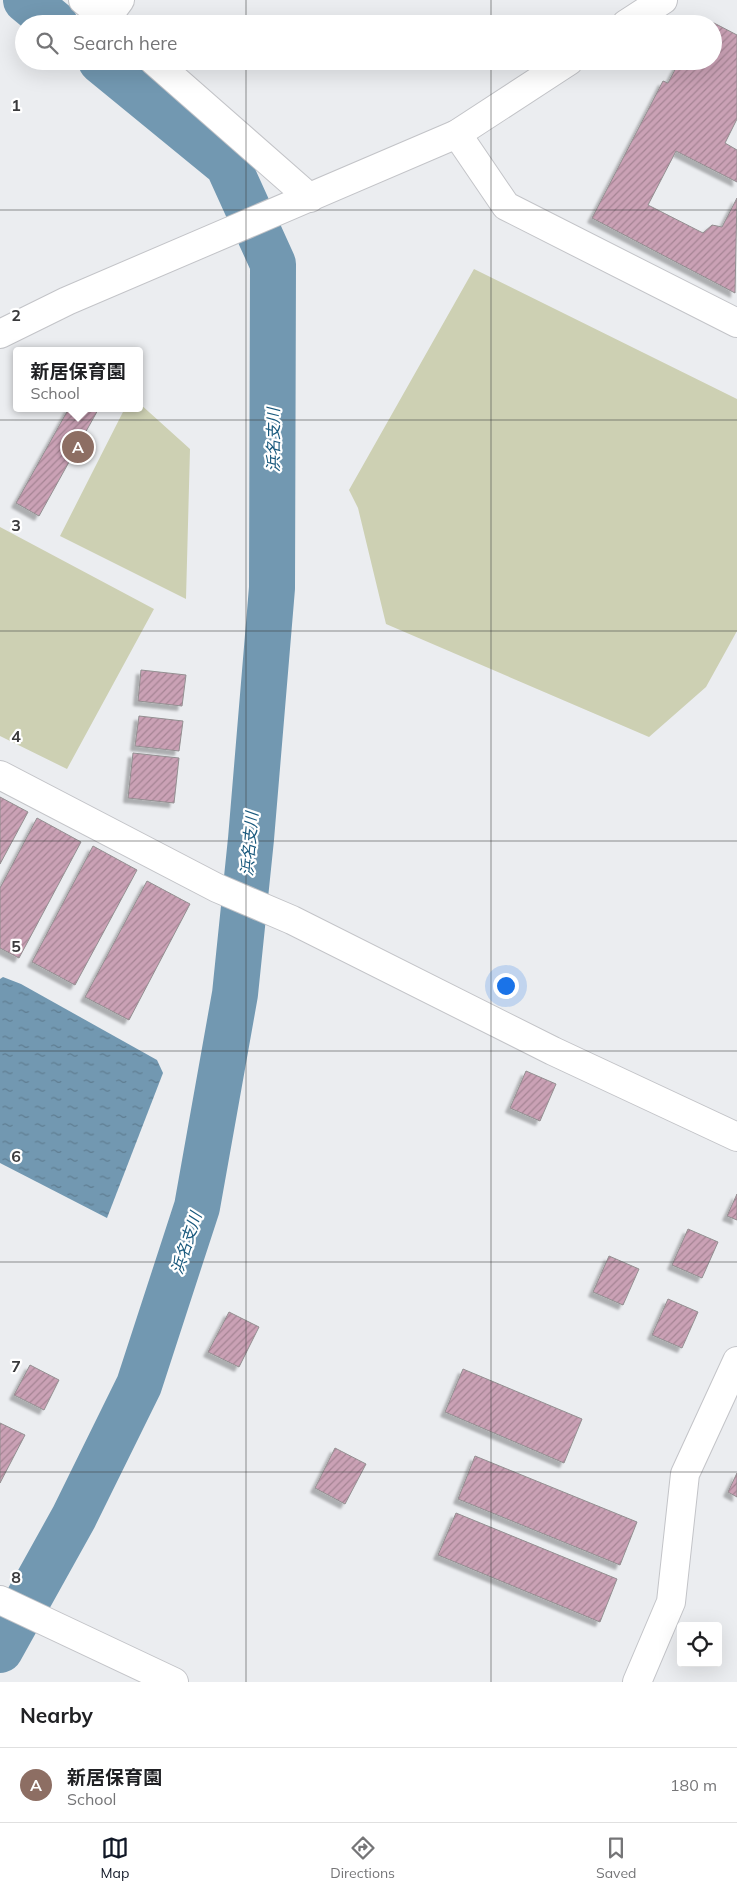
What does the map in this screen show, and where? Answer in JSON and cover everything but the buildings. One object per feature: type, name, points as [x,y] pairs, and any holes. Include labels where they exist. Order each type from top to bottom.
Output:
[{"type":"street","points":[[83,0],[113,14]]},
{"type":"street","points":[[640,15],[663,0]]},
{"type":"street","points":[[164,70],[310,198]]},
{"type":"street","points":[[0,334],[67,301],[457,134],[554,70]]},
{"type":"street","points":[[457,134],[506,206],[737,323]]},
{"type":"street","points":[[0,775],[217,888],[292,920],[553,1051],[737,1137]]},
{"type":"street","points":[[637,1682],[671,1602],[686,1474],[737,1361]]},
{"type":"street","points":[[0,1600],[174,1682]]},
{"type":"green space","points":[[474,269],[737,399],[737,631],[706,687],[649,737],[386,624],[358,508],[349,490]]},
{"type":"green space","points":[[143,407],[190,449],[186,599],[60,536],[123,412],[143,412]]},
{"type":"green space","points":[[0,527],[154,609],[67,769],[0,736]]},
{"type":"water","points":[[3,977],[21,984],[157,1060],[163,1073],[107,1218],[0,1163],[0,979]]},
{"type":"waterway","name":"浜名支川","points":[[26,0],[44,15]]},
{"type":"waterway","name":"浜名支川","points":[[0,1650],[74,1517],[139,1385],[197,1207],[235,994],[251,839],[272,588],[273,264],[228,165],[112,70]]},
{"type":"place","name":"新居保育園","points":[[78,447]]}]
